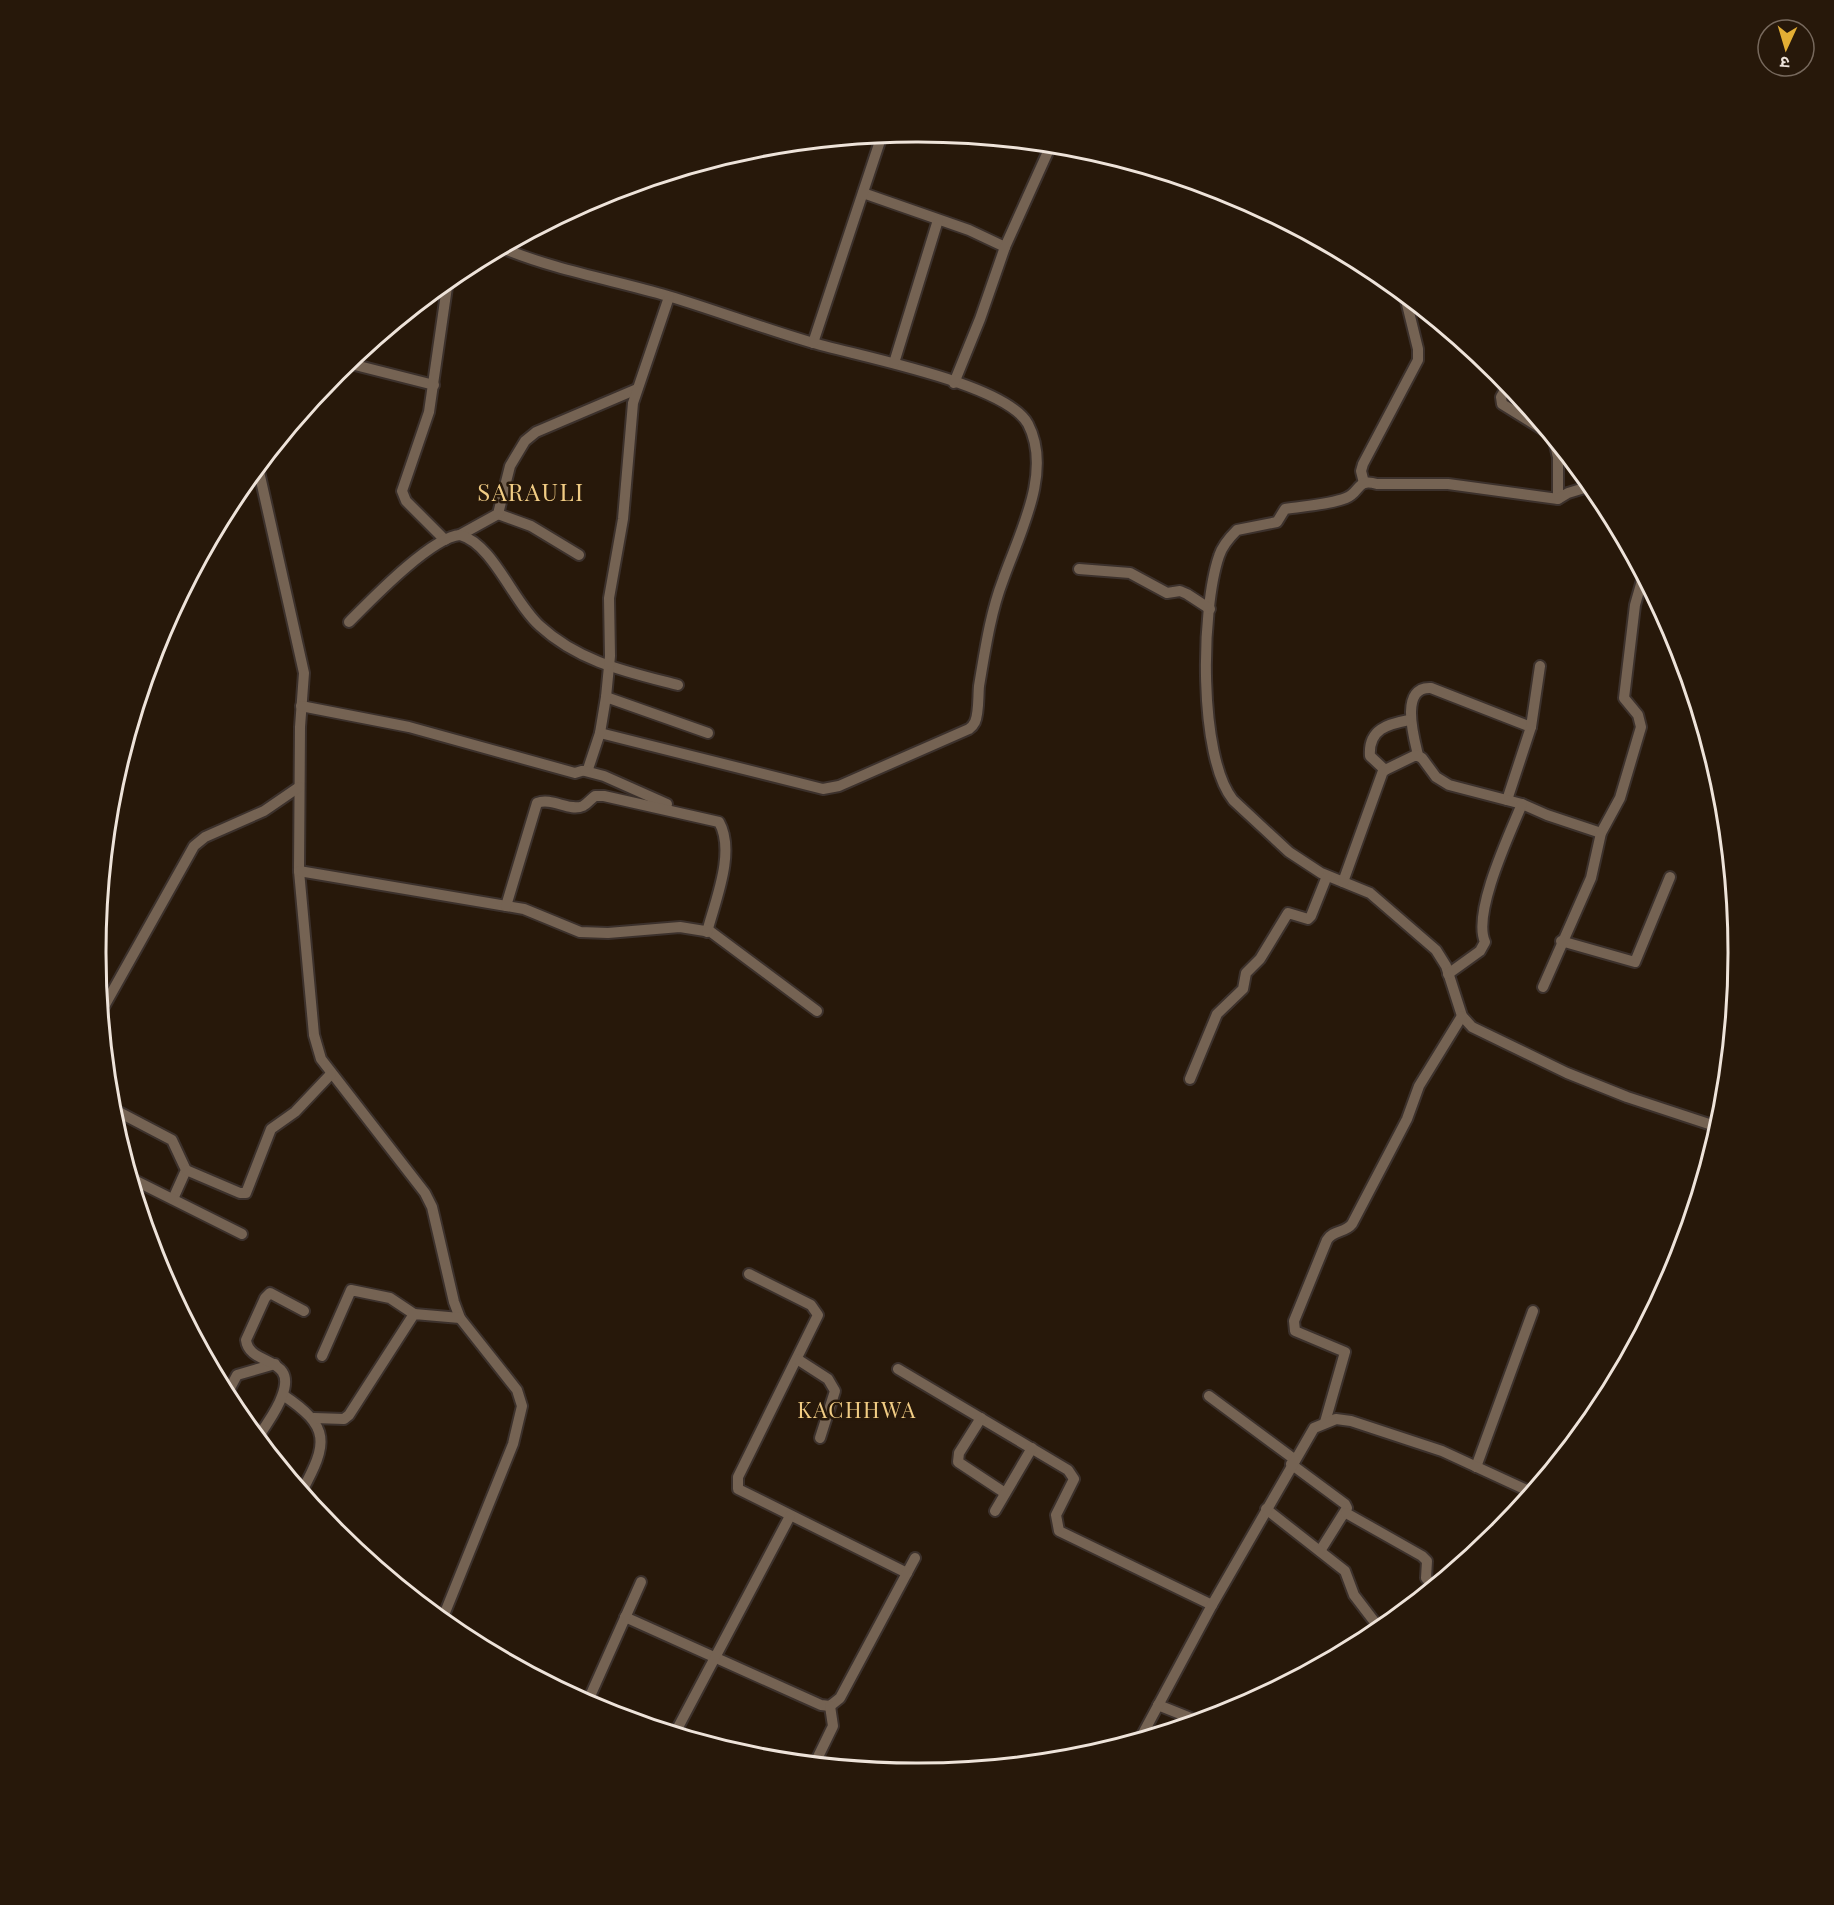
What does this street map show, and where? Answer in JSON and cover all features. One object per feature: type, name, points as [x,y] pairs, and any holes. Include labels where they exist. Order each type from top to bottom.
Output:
[{"type":"street","points":[[813,343],[879,143]]},
{"type":"street","points":[[954,383],[980,319],[1005,247],[1047,153]]},
{"type":"street","points":[[862,193],[969,230],[1005,247]]},
{"type":"street","points":[[894,363],[938,220]]},
{"type":"street","points":[[511,252],[669,297],[813,343],[894,363],[1001,400],[1017,410],[1031,431],[1035,451],[1036,471],[1032,495],[1001,586],[986,648],[976,718],[971,727],[839,786],[823,789],[600,734]]},
{"type":"street","points":[[445,540],[406,501],[402,491],[429,412],[446,294]]},
{"type":"street","points":[[585,771],[590,766],[600,734],[610,667],[610,587],[623,519],[629,432],[637,389],[669,297]]},
{"type":"street","points":[[1364,483],[1361,471],[1363,464],[1418,360],[1418,349],[1409,308]]},
{"type":"street","points":[[358,366],[434,385]]},
{"type":"street","points":[[349,622],[397,574],[445,540],[460,536],[498,514],[510,466],[525,441],[536,432],[637,389]]},
{"type":"street","points":[[1503,393],[1502,404],[1528,421]]},
{"type":"street","points":[[1558,456],[1558,499]]},
{"type":"street","points":[[260,478],[304,673],[299,787],[300,871],[314,1035],[321,1059],[331,1074],[425,1193],[432,1207],[454,1302],[460,1318],[517,1390],[522,1407],[513,1444],[446,1611]]},
{"type":"street","points":[[1582,489],[1558,499],[1448,484],[1364,483],[1347,498],[1285,509],[1277,522],[1237,530],[1219,555],[1204,664],[1220,781],[1233,800],[1289,852],[1327,876],[1376,897],[1436,950],[1448,974],[1462,1016],[1478,1030],[1567,1073],[1627,1097],[1709,1124]]},
{"type":"street","points":[[498,514],[531,526],[579,555]]},
{"type":"street","points":[[460,536],[481,546],[519,604],[541,627],[571,650],[610,667],[678,685]]},
{"type":"street","points":[[1079,568],[1130,573],[1167,593],[1180,591],[1187,594],[1210,609]]},
{"type":"street","points":[[1543,987],[1561,941],[1578,913],[1591,878],[1601,833],[1620,798],[1641,728],[1638,715],[1624,701],[1635,605],[1640,587]]},
{"type":"street","points":[[1507,800],[1531,727],[1540,666]]},
{"type":"street","points":[[1531,727],[1428,687],[1419,692],[1409,720],[1418,755],[1442,781],[1522,804],[1601,833]]},
{"type":"street","points":[[606,697],[708,733]]},
{"type":"street","points":[[301,706],[409,727],[574,773],[585,771],[604,776],[686,813]]},
{"type":"street","points":[[1384,770],[1370,756],[1375,735],[1385,725],[1409,720]]},
{"type":"street","points":[[1343,882],[1384,770],[1418,755]]},
{"type":"street","points":[[108,1001],[194,846],[205,837],[264,812],[299,787]]},
{"type":"street","points":[[506,906],[539,802],[578,807],[598,795],[716,820],[722,830],[723,866],[707,932]]},
{"type":"street","points":[[1448,974],[1480,951],[1485,942],[1481,934],[1491,881],[1522,804]]},
{"type":"street","points":[[300,871],[529,911],[580,932],[608,933],[680,927],[707,932],[817,1011]]},
{"type":"street","points":[[1190,1079],[1217,1014],[1243,989],[1246,973],[1260,959],[1288,913],[1308,919],[1311,916],[1327,876]]},
{"type":"street","points":[[1561,941],[1635,962],[1670,877]]},
{"type":"street","points":[[1324,1422],[1345,1352],[1295,1331],[1293,1325],[1296,1313],[1327,1240],[1332,1233],[1347,1229],[1352,1224],[1407,1119],[1419,1086],[1462,1016]]},
{"type":"street","points":[[123,1114],[172,1140],[186,1170],[240,1193],[246,1192],[271,1129],[295,1112],[331,1074]]},
{"type":"street","points":[[173,1199],[186,1170]]},
{"type":"street","points":[[141,1183],[242,1234]]},
{"type":"street","points":[[749,1274],[816,1310],[816,1322],[737,1484],[738,1489],[907,1573]]},
{"type":"street","points":[[322,1356],[351,1290],[390,1298],[414,1314],[460,1318]]},
{"type":"street","points":[[263,1430],[283,1395],[284,1373],[275,1364],[250,1351],[246,1340],[267,1294],[274,1293],[304,1311]]},
{"type":"street","points":[[1476,1467],[1533,1311]]},
{"type":"street","points":[[283,1395],[314,1418],[339,1420],[349,1415],[414,1314]]},
{"type":"street","points":[[797,1359],[828,1379],[835,1391],[820,1438]]},
{"type":"street","points":[[232,1385],[237,1375],[275,1364]]},
{"type":"street","points":[[898,1369],[1073,1474],[1071,1487],[1056,1515],[1059,1531],[1212,1605]]},
{"type":"street","points":[[1209,1396],[1345,1504],[1346,1513],[1320,1551]]},
{"type":"street","points":[[305,1484],[321,1450],[314,1418]]},
{"type":"street","points":[[981,1418],[959,1453],[958,1462],[1005,1493]]},
{"type":"street","points":[[1144,1730],[1212,1605],[1314,1428],[1336,1419],[1351,1421],[1416,1441],[1524,1489]]},
{"type":"street","points":[[995,1511],[1032,1448]]},
{"type":"street","points":[[1266,1509],[1345,1571],[1354,1595],[1374,1621]]},
{"type":"street","points":[[1346,1513],[1422,1556],[1426,1561],[1426,1578],[1428,1581]]},
{"type":"street","points":[[678,1727],[790,1516]]},
{"type":"street","points":[[625,1617],[821,1705],[830,1706],[840,1698],[915,1558]]},
{"type":"street","points":[[591,1694],[641,1582]]},
{"type":"street","points":[[1158,1705],[1187,1717]]},
{"type":"street","points":[[819,1757],[833,1726],[830,1706]]},
{"type":"district","name":"SARAULI","points":[[531,493]]},
{"type":"district","name":"KACHHWA","points":[[857,1410]]}]
